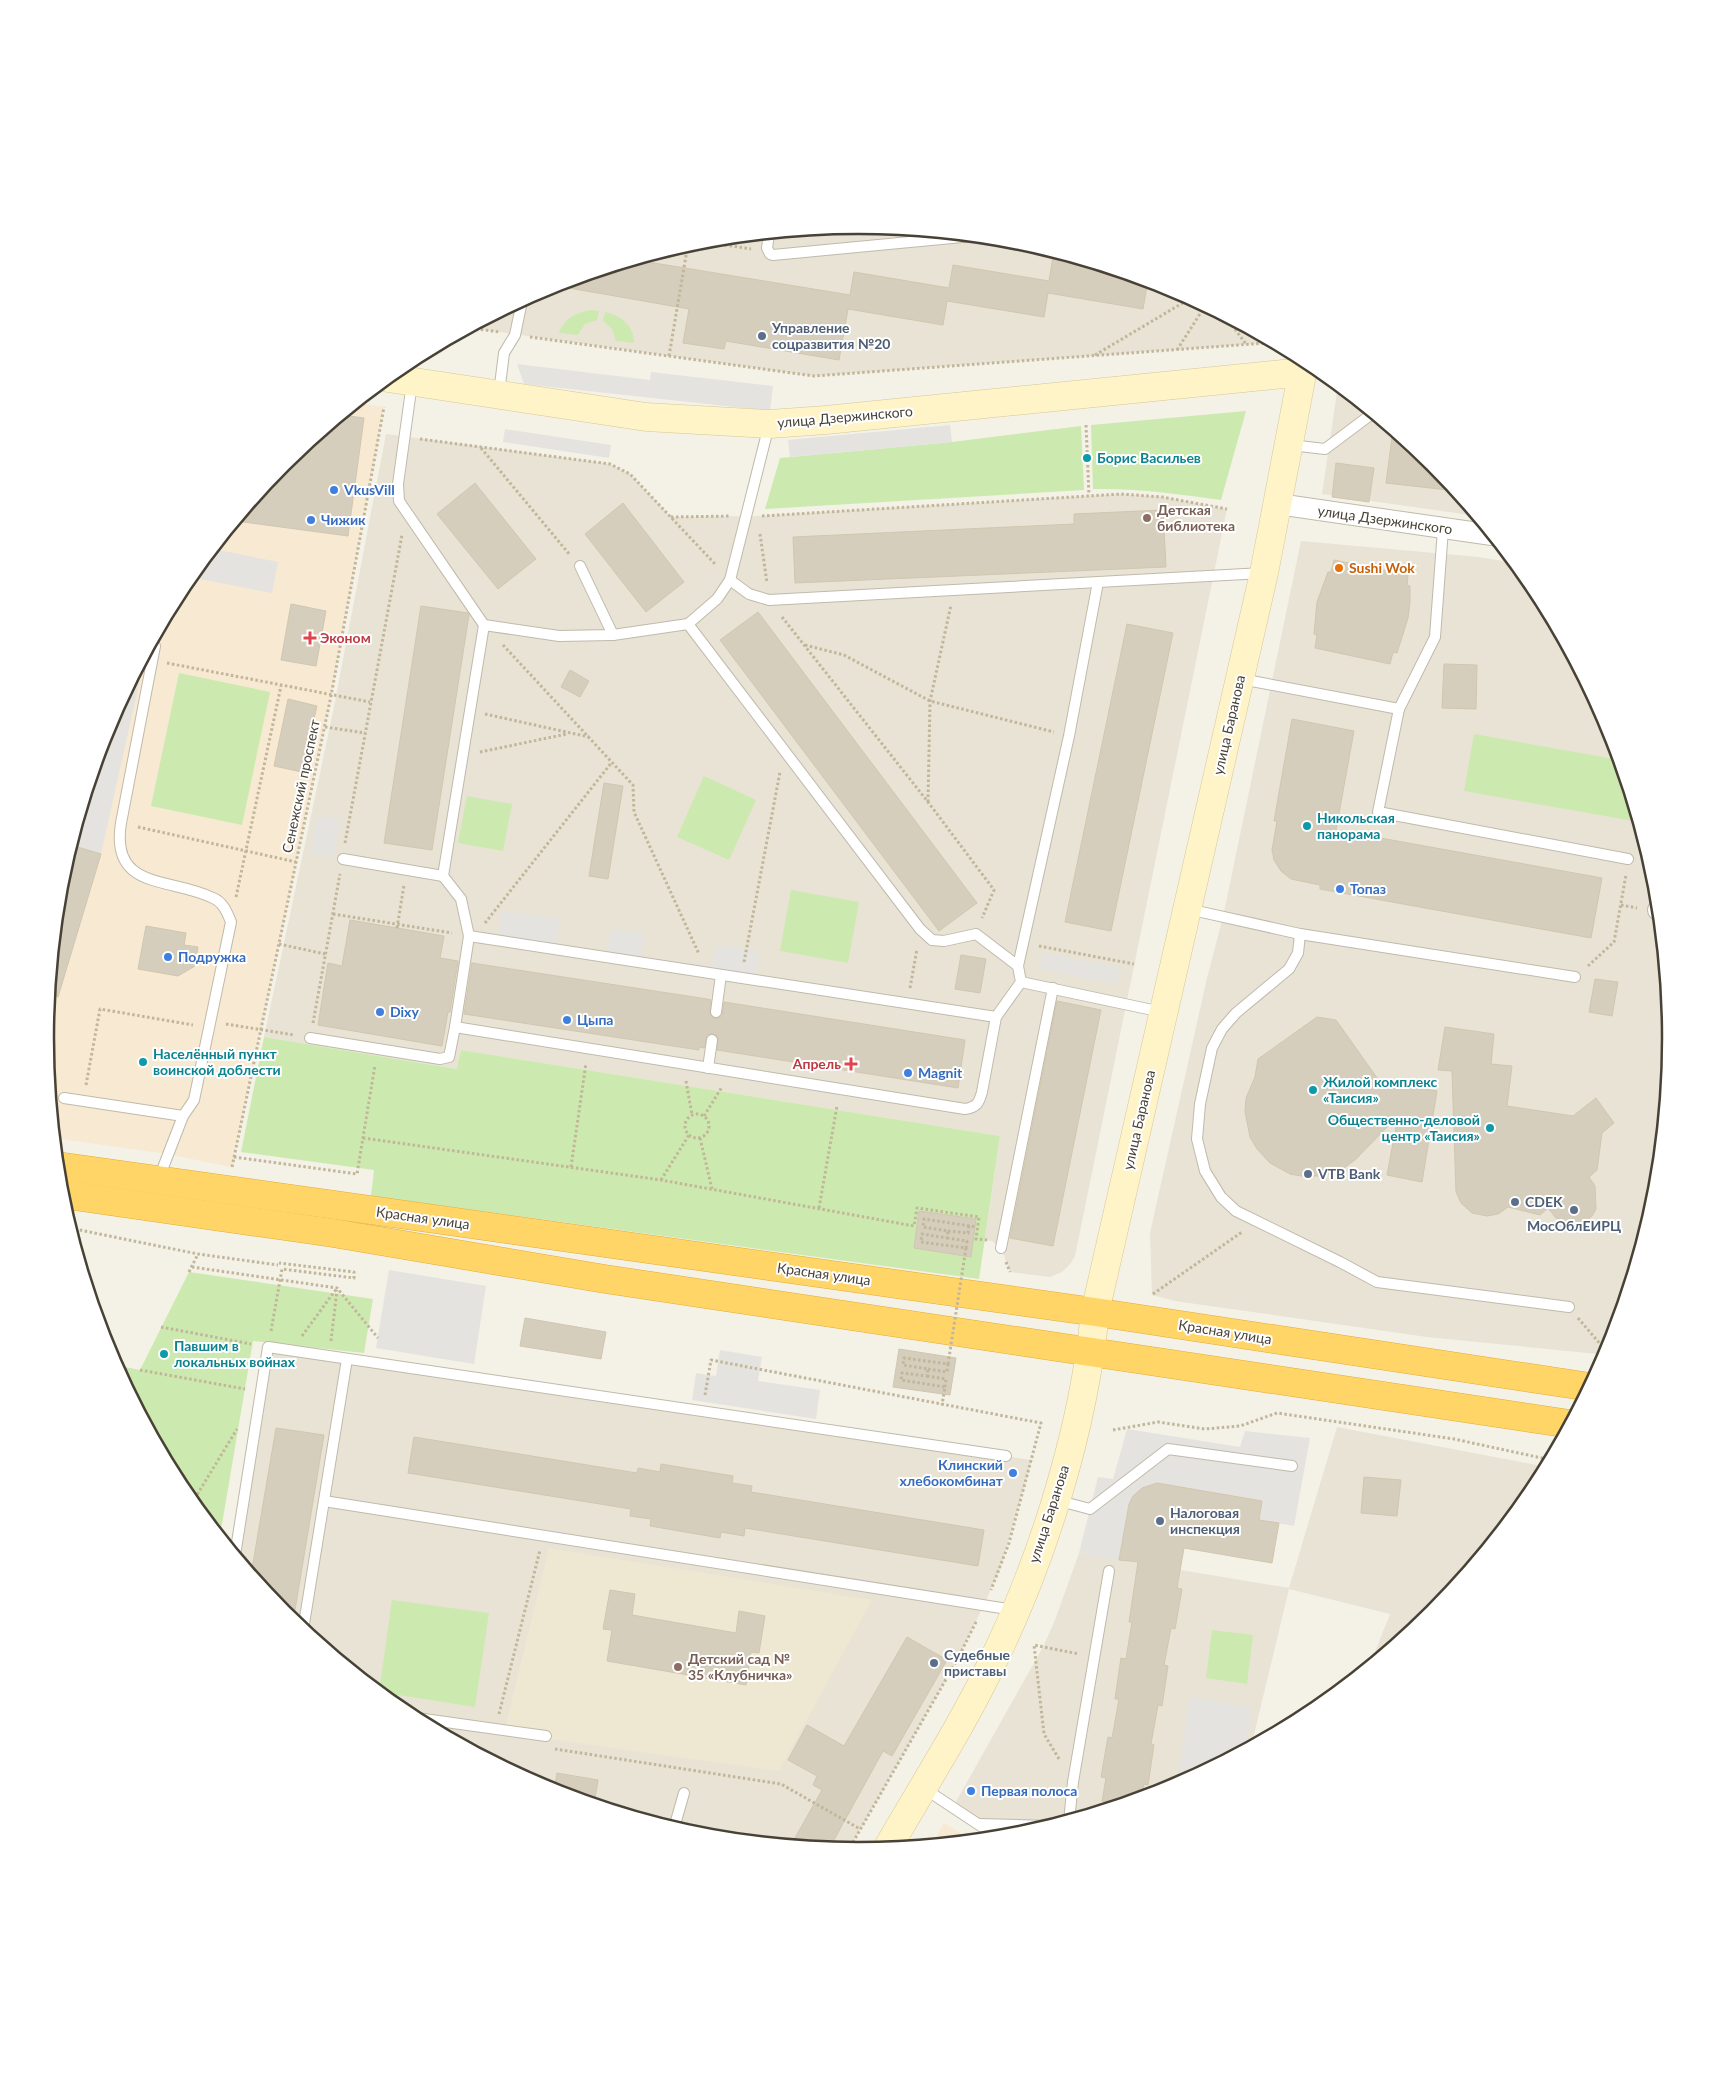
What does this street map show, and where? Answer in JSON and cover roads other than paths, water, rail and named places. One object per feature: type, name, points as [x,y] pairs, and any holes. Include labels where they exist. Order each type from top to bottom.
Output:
[{"type":"highway","name":"Красная улица","points":[[65,1167],[1094,1312],[1584,1386]]},
{"type":"highway","name":"Красная улица","points":[[69,1195],[333,1233],[605,1279],[1564,1423]]},
{"type":"street","name":"улица Дзержинского","points":[[400,380],[646,417],[770,424],[826,420],[1258,376],[1302,366]]},
{"type":"street","name":"улица Баранова","points":[[891,1842],[994,1660],[1015,1610],[1055,1500],[1091,1352],[1094,1312],[1264,573],[1304,368]]},
{"type":"street","points":[[1258,376],[1276,382],[1283,391],[1291,432]]},
{"type":"street","name":"улица Дзержинского","points":[[1278,504],[1443,529],[1484,533]]},
{"type":"lane","points":[[768,239],[768,252],[774,254],[943,239]]},
{"type":"lane","points":[[499,394],[504,353],[515,335],[520,309]]},
{"type":"lane","points":[[400,380],[405,437],[397,492],[399,501],[484,625],[443,876]]},
{"type":"lane","points":[[1291,432],[1324,449],[1368,416]]},
{"type":"lane","points":[[484,625],[559,636],[613,636],[688,624],[717,599],[730,580],[770,424]]},
{"type":"lane","points":[[1443,529],[1435,638],[1399,709],[1378,812],[1628,859]]},
{"type":"lane","points":[[580,566],[613,636]]},
{"type":"lane","points":[[730,580],[749,594],[769,600],[1264,573]]},
{"type":"lane","points":[[456,1027],[965,1109],[974,1107],[979,1102],[982,1092],[996,1017],[1021,982],[1018,966],[1069,736],[1098,582]]},
{"type":"lane","points":[[688,624],[920,929],[932,940],[944,941],[976,934],[1018,966]]},
{"type":"lane","points":[[152,655],[121,823],[120,850],[128,866],[140,877],[214,898],[226,909],[231,922],[194,1100],[183,1116],[158,1181]]},
{"type":"lane","points":[[1240,678],[1399,709]]},
{"type":"lane","points":[[310,1038],[440,1059],[448,1057],[456,1027],[469,936],[461,899],[443,876],[342,859]]},
{"type":"lane","points":[[1187,909],[1300,934],[1575,977]]},
{"type":"lane","points":[[1300,934],[1298,953],[1289,968],[1241,1009],[1222,1029],[1212,1048],[1200,1104],[1197,1139],[1205,1171],[1221,1198],[1236,1211],[1377,1282],[1568,1307]]},
{"type":"lane","points":[[469,936],[996,1017]]},
{"type":"lane","points":[[716,1012],[721,974]]},
{"type":"lane","points":[[1021,982],[1164,1013]]},
{"type":"lane","points":[[1001,1248],[1053,988]]},
{"type":"lane","points":[[708,1068],[712,1040]]},
{"type":"lane","points":[[64,1098],[183,1116]]},
{"type":"lane","points":[[236,1548],[268,1348],[1006,1456]]},
{"type":"lane","points":[[304,1622],[346,1359]]},
{"type":"lane","points":[[1055,1500],[1090,1509],[1168,1449],[1292,1466]]},
{"type":"lane","points":[[324,1500],[1015,1610]]},
{"type":"lane","points":[[1070,1815],[1073,1782],[1109,1572]]},
{"type":"lane","points":[[430,1720],[546,1736]]},
{"type":"lane","points":[[923,1788],[990,1832]]},
{"type":"lane","points":[[676,1822],[684,1793]]},
{"type":"lane","points":[[979,1824],[1027,1825]]},
{"type":"place","name":"Управление соцразвития №20","points":[[762,336]]},
{"type":"place","name":"Борис Васильев","points":[[1087,458]]},
{"type":"place","name":"VkusVill","points":[[334,490]]},
{"type":"place","name":"Детская библиотека","points":[[1147,518]]},
{"type":"place","name":"Чижик","points":[[311,520]]},
{"type":"place","name":"Sushi Wok","points":[[1339,568]]},
{"type":"place","name":"Эконом","points":[[310,638]]},
{"type":"place","name":"Никольская панорама","points":[[1307,826]]},
{"type":"place","name":"Топаз","points":[[1340,889]]},
{"type":"place","name":"Подружка","points":[[168,957]]},
{"type":"place","name":"Dixy","points":[[380,1012]]},
{"type":"place","name":"Цыпа","points":[[567,1020]]},
{"type":"place","name":"Населённый пункт воинской доблести","points":[[143,1062]]},
{"type":"place","name":"Апрель","points":[[851,1064]]},
{"type":"place","name":"Magnit","points":[[908,1073]]},
{"type":"place","name":"Жилой комплекс «Таисия»","points":[[1313,1090]]},
{"type":"place","name":"Общественно-деловой центр «Таисия»","points":[[1490,1128]]},
{"type":"place","name":"VTB Bank","points":[[1308,1174]]},
{"type":"place","name":"CDEK","points":[[1515,1202]]},
{"type":"place","name":"МосОблЕИРЦ","points":[[1574,1210]]},
{"type":"place","name":"Павшим в локальных войнах","points":[[164,1354]]},
{"type":"place","name":"Клинский хлебокомбинат","points":[[1013,1473]]},
{"type":"place","name":"Налоговая инспекция","points":[[1160,1521]]},
{"type":"place","name":"Судебные приставы","points":[[934,1663]]},
{"type":"place","name":"Детский сад № 35 «Клубничка»","points":[[678,1667]]},
{"type":"place","name":"Первая полоса","points":[[971,1791]]}]
